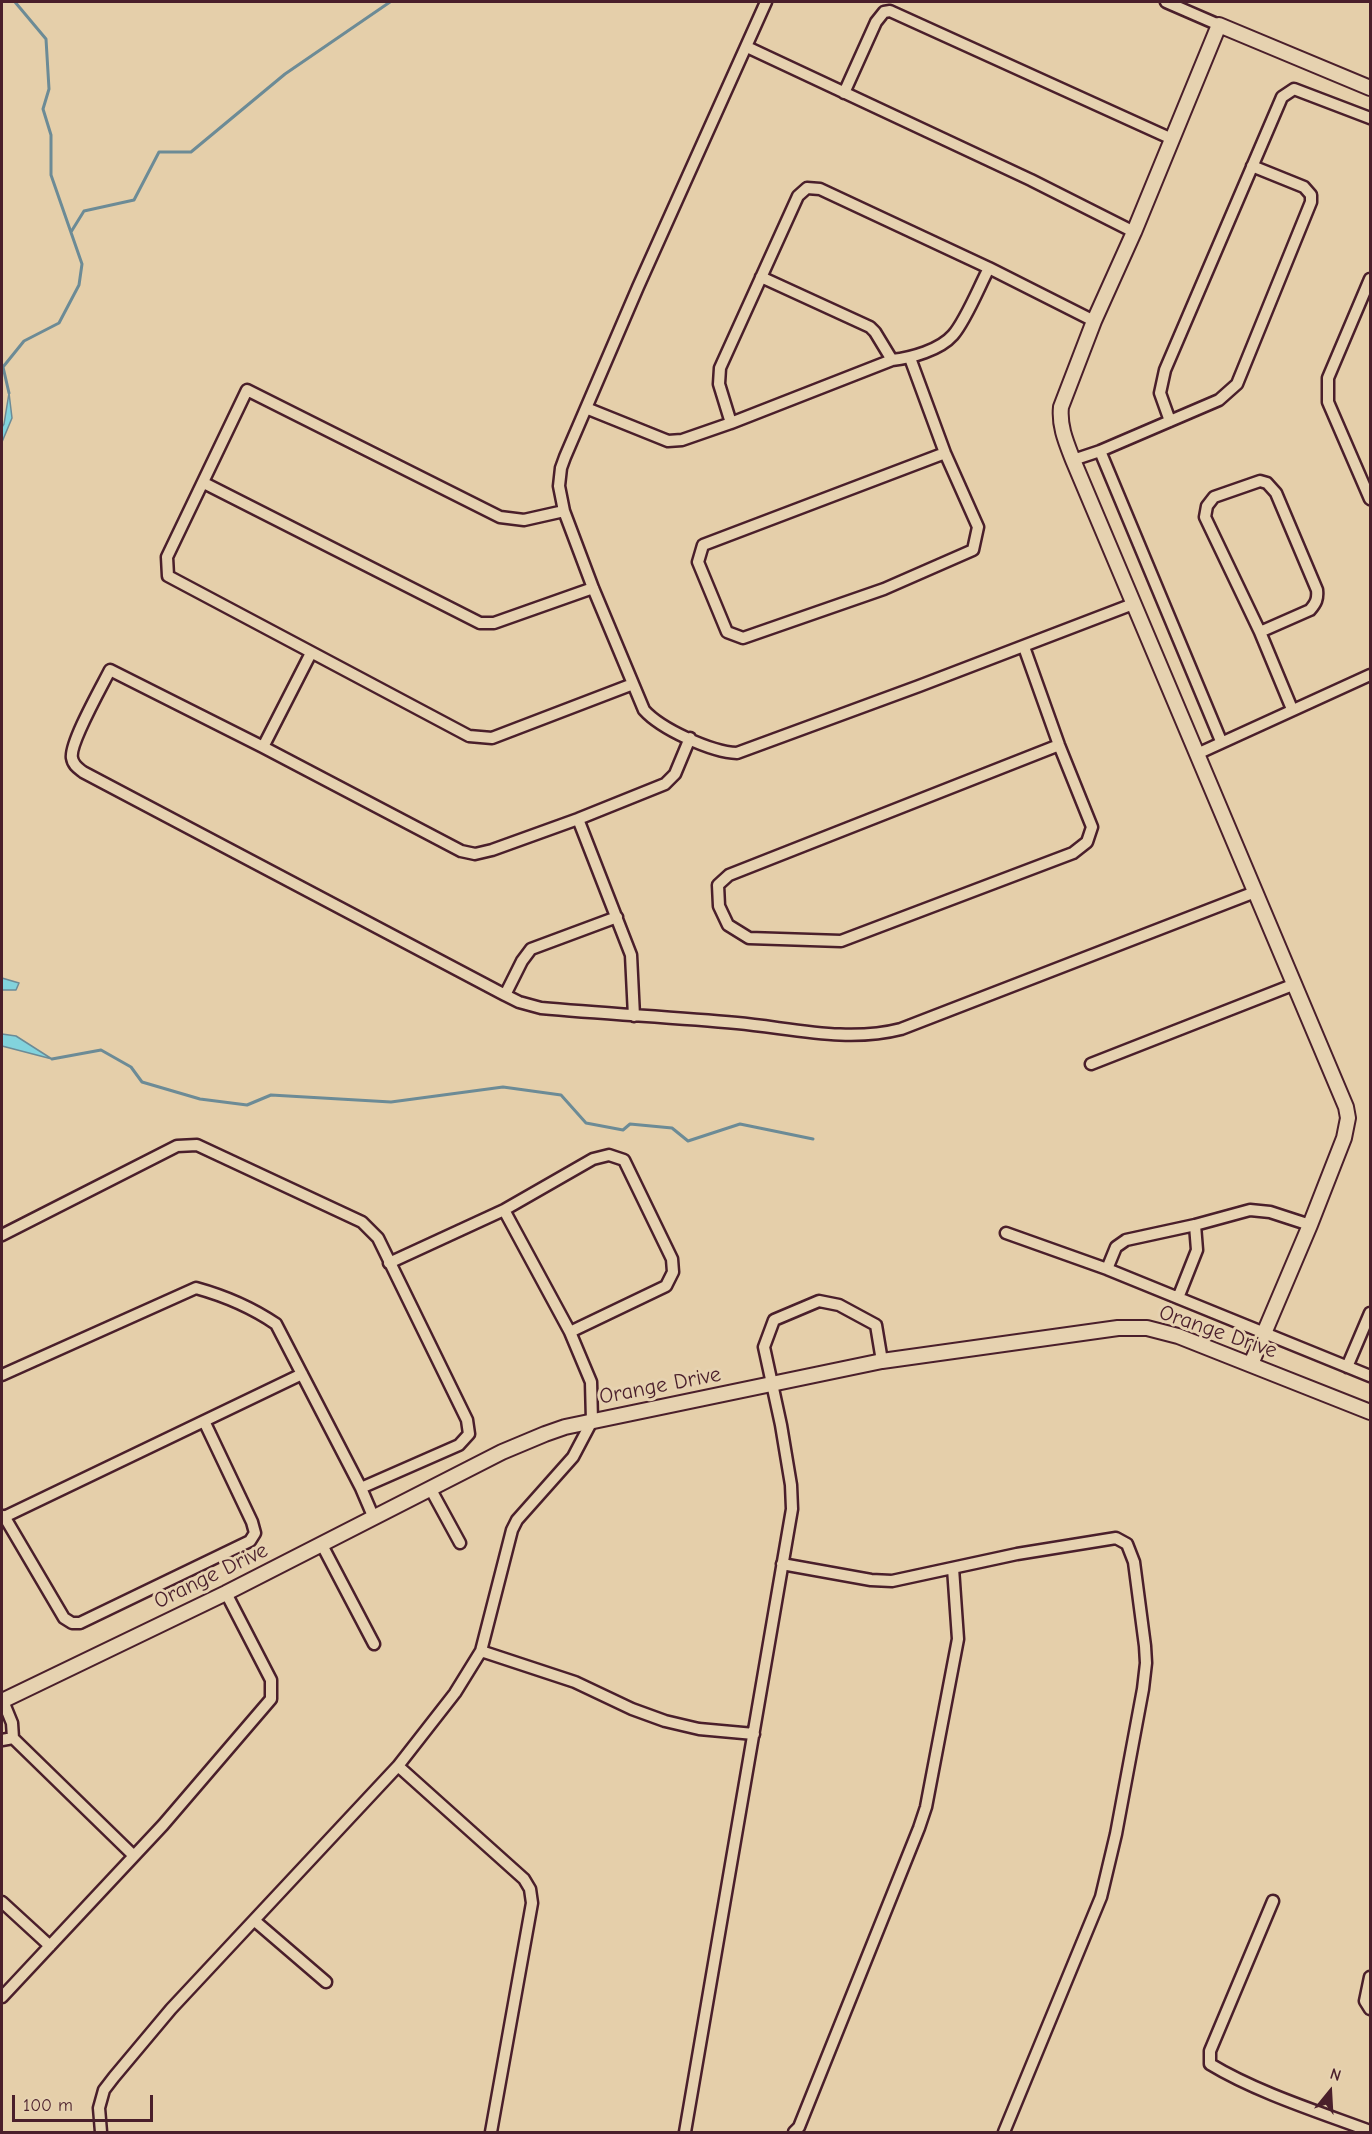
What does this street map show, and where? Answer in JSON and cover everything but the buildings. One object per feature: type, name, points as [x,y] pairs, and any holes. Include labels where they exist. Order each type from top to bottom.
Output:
[{"type":"street","points":[[766,2],[638,287],[561,468],[559,486],[564,511],[640,703],[649,715],[690,738],[728,753],[744,751],[1133,604]]},
{"type":"street","points":[[1166,2],[1371,88]]},
{"type":"street","points":[[844,93],[876,22],[884,12],[890,10],[1172,139]]},
{"type":"street","points":[[1219,25],[1134,232],[1094,321],[1061,407],[1060,417],[1063,435],[1073,460],[1343,1099],[1348,1118],[1344,1138],[1310,1225],[1251,1364]]},
{"type":"street","points":[[747,47],[1031,180],[1134,232]]},
{"type":"street","points":[[1170,421],[1160,393],[1165,370],[1282,97],[1294,89],[1371,118]]},
{"type":"street","points":[[1073,460],[1100,451],[1219,400],[1237,384],[1311,202],[1311,195],[1304,187],[1252,166]]},
{"type":"street","points":[[731,423],[719,384],[720,368],[798,196],[802,191],[813,187],[989,268],[1094,321]]},
{"type":"street","points":[[586,408],[668,441],[682,440],[731,423],[892,360],[910,358],[951,338],[989,268]]},
{"type":"street","points":[[761,277],[866,324],[875,332],[892,360]]},
{"type":"street","points":[[1371,279],[1332,365],[1326,388],[1328,402],[1371,499]]},
{"type":"street","points":[[910,358],[945,453],[978,527],[973,550],[884,589],[743,638],[727,632],[698,562],[703,544],[945,453]]},
{"type":"street","points":[[564,511],[524,520],[500,517],[247,390],[168,557],[168,576],[469,736],[492,738],[633,684]]},
{"type":"street","points":[[1100,451],[1221,741]]},
{"type":"street","points":[[1260,632],[1310,610],[1315,604],[1317,590],[1276,493],[1267,483],[1260,481],[1214,497],[1207,506],[1205,517],[1260,632],[1292,709]]},
{"type":"street","points":[[204,483],[480,623],[494,623],[593,588]]},
{"type":"street","points":[[1024,647],[1059,745],[1092,827],[1087,842],[1073,853],[841,941],[749,938],[728,925],[719,906],[718,885],[729,875],[1059,745]]},
{"type":"street","points":[[263,747],[311,653]]},
{"type":"street","points":[[690,738],[671,780],[578,819],[482,853],[469,853],[110,670],[74,744],[72,759],[75,766],[83,772],[519,1002],[541,1008],[736,1023],[844,1035],[873,1035],[888,1032],[974,1001],[1254,892]]},
{"type":"street","points":[[1197,753],[1371,675]]},
{"type":"street","points":[[578,819],[633,960],[634,1016]]},
{"type":"street","points":[[505,994],[531,949],[617,917]]},
{"type":"street","points":[[1091,1064],[1294,984]]},
{"type":"street","points":[[2,1235],[158,1155],[177,1146],[188,1144],[198,1145],[362,1222],[378,1238],[467,1420],[469,1434],[459,1445],[361,1488]]},
{"type":"street","points":[[389,1263],[504,1210],[593,1159],[609,1155],[624,1160],[672,1258],[674,1272],[666,1286],[570,1332]]},
{"type":"street","points":[[100,2133],[99,2108],[104,2091],[171,2009],[398,1766],[455,1693],[482,1650],[512,1530],[525,1509],[573,1457],[592,1421],[591,1382],[570,1332],[504,1210]]},
{"type":"street","points":[[1107,1269],[1116,1247],[1126,1240],[1257,1210],[1310,1225]]},
{"type":"street","points":[[1178,1298],[1197,1250],[1195,1225]]},
{"type":"street","points":[[1006,1233],[1107,1269],[1371,1376]]},
{"type":"street","points":[[3,1371],[196,1288],[219,1294],[256,1310],[276,1324],[374,1516]]},
{"type":"street","points":[[685,2133],[792,1509],[791,1485],[781,1425],[764,1347],[774,1320],[819,1301],[839,1305],[876,1325],[882,1361]]},
{"type":"street","points":[[1347,1367],[1371,1313]]},
{"type":"street","name":"Orange Drive","points":[[2,1701],[226,1593],[524,1442],[565,1427],[592,1421],[882,1361],[1118,1328],[1147,1328],[1178,1336],[1371,1412]]},
{"type":"street","points":[[204,1421],[252,1522],[255,1533],[250,1541],[80,1623],[72,1623],[64,1618],[3,1517],[302,1374]]},
{"type":"street","points":[[430,1488],[460,1543]]},
{"type":"street","points":[[782,1564],[883,1581],[1017,1554],[1116,1538],[1127,1544],[1134,1562],[1145,1646],[1143,1689],[1116,1834],[1101,1897],[1004,2133]]},
{"type":"street","points":[[322,1545],[374,1644]]},
{"type":"street","points":[[794,2133],[799,2127],[926,1807],[958,1639],[953,1568]]},
{"type":"street","points":[[2,1997],[163,1825],[271,1699],[271,1680],[226,1593]]},
{"type":"street","points":[[482,1650],[575,1682],[632,1709],[665,1721],[699,1729],[754,1734]]},
{"type":"street","points":[[2,1701],[12,1723],[7,1739],[133,1855]]},
{"type":"street","points":[[398,1766],[524,1879],[530,1889],[532,1903],[491,2133]]},
{"type":"street","points":[[1273,1901],[1210,2050],[1210,2064],[1226,2074],[1310,2109],[1371,2131]]},
{"type":"street","points":[[2,1902],[50,1946]]},
{"type":"street","points":[[255,1921],[326,1982]]},
{"type":"street","points":[[1371,1977],[1365,2001],[1371,2009]]},
{"type":"water","points":[[9,393],[12,418],[2,442],[2,427]]},
{"type":"water","points":[[2,978],[19,983],[16,990],[2,990]]},
{"type":"water","points":[[2,1034],[16,1036],[52,1059],[2,1046]]},
{"type":"waterway","points":[[9,393],[3,367],[24,341],[59,323],[79,285],[82,264],[51,175],[51,135],[43,109],[49,89],[46,39],[15,2]]},
{"type":"waterway","points":[[71,232],[84,211],[134,200],[159,152],[191,152],[285,74],[390,2]]},
{"type":"waterway","points":[[52,1059],[101,1050],[131,1067],[142,1082],[200,1099],[247,1105],[271,1095],[391,1102],[503,1087],[561,1095],[586,1123],[623,1130],[630,1124],[672,1128],[688,1141],[740,1124],[813,1139]]}]
